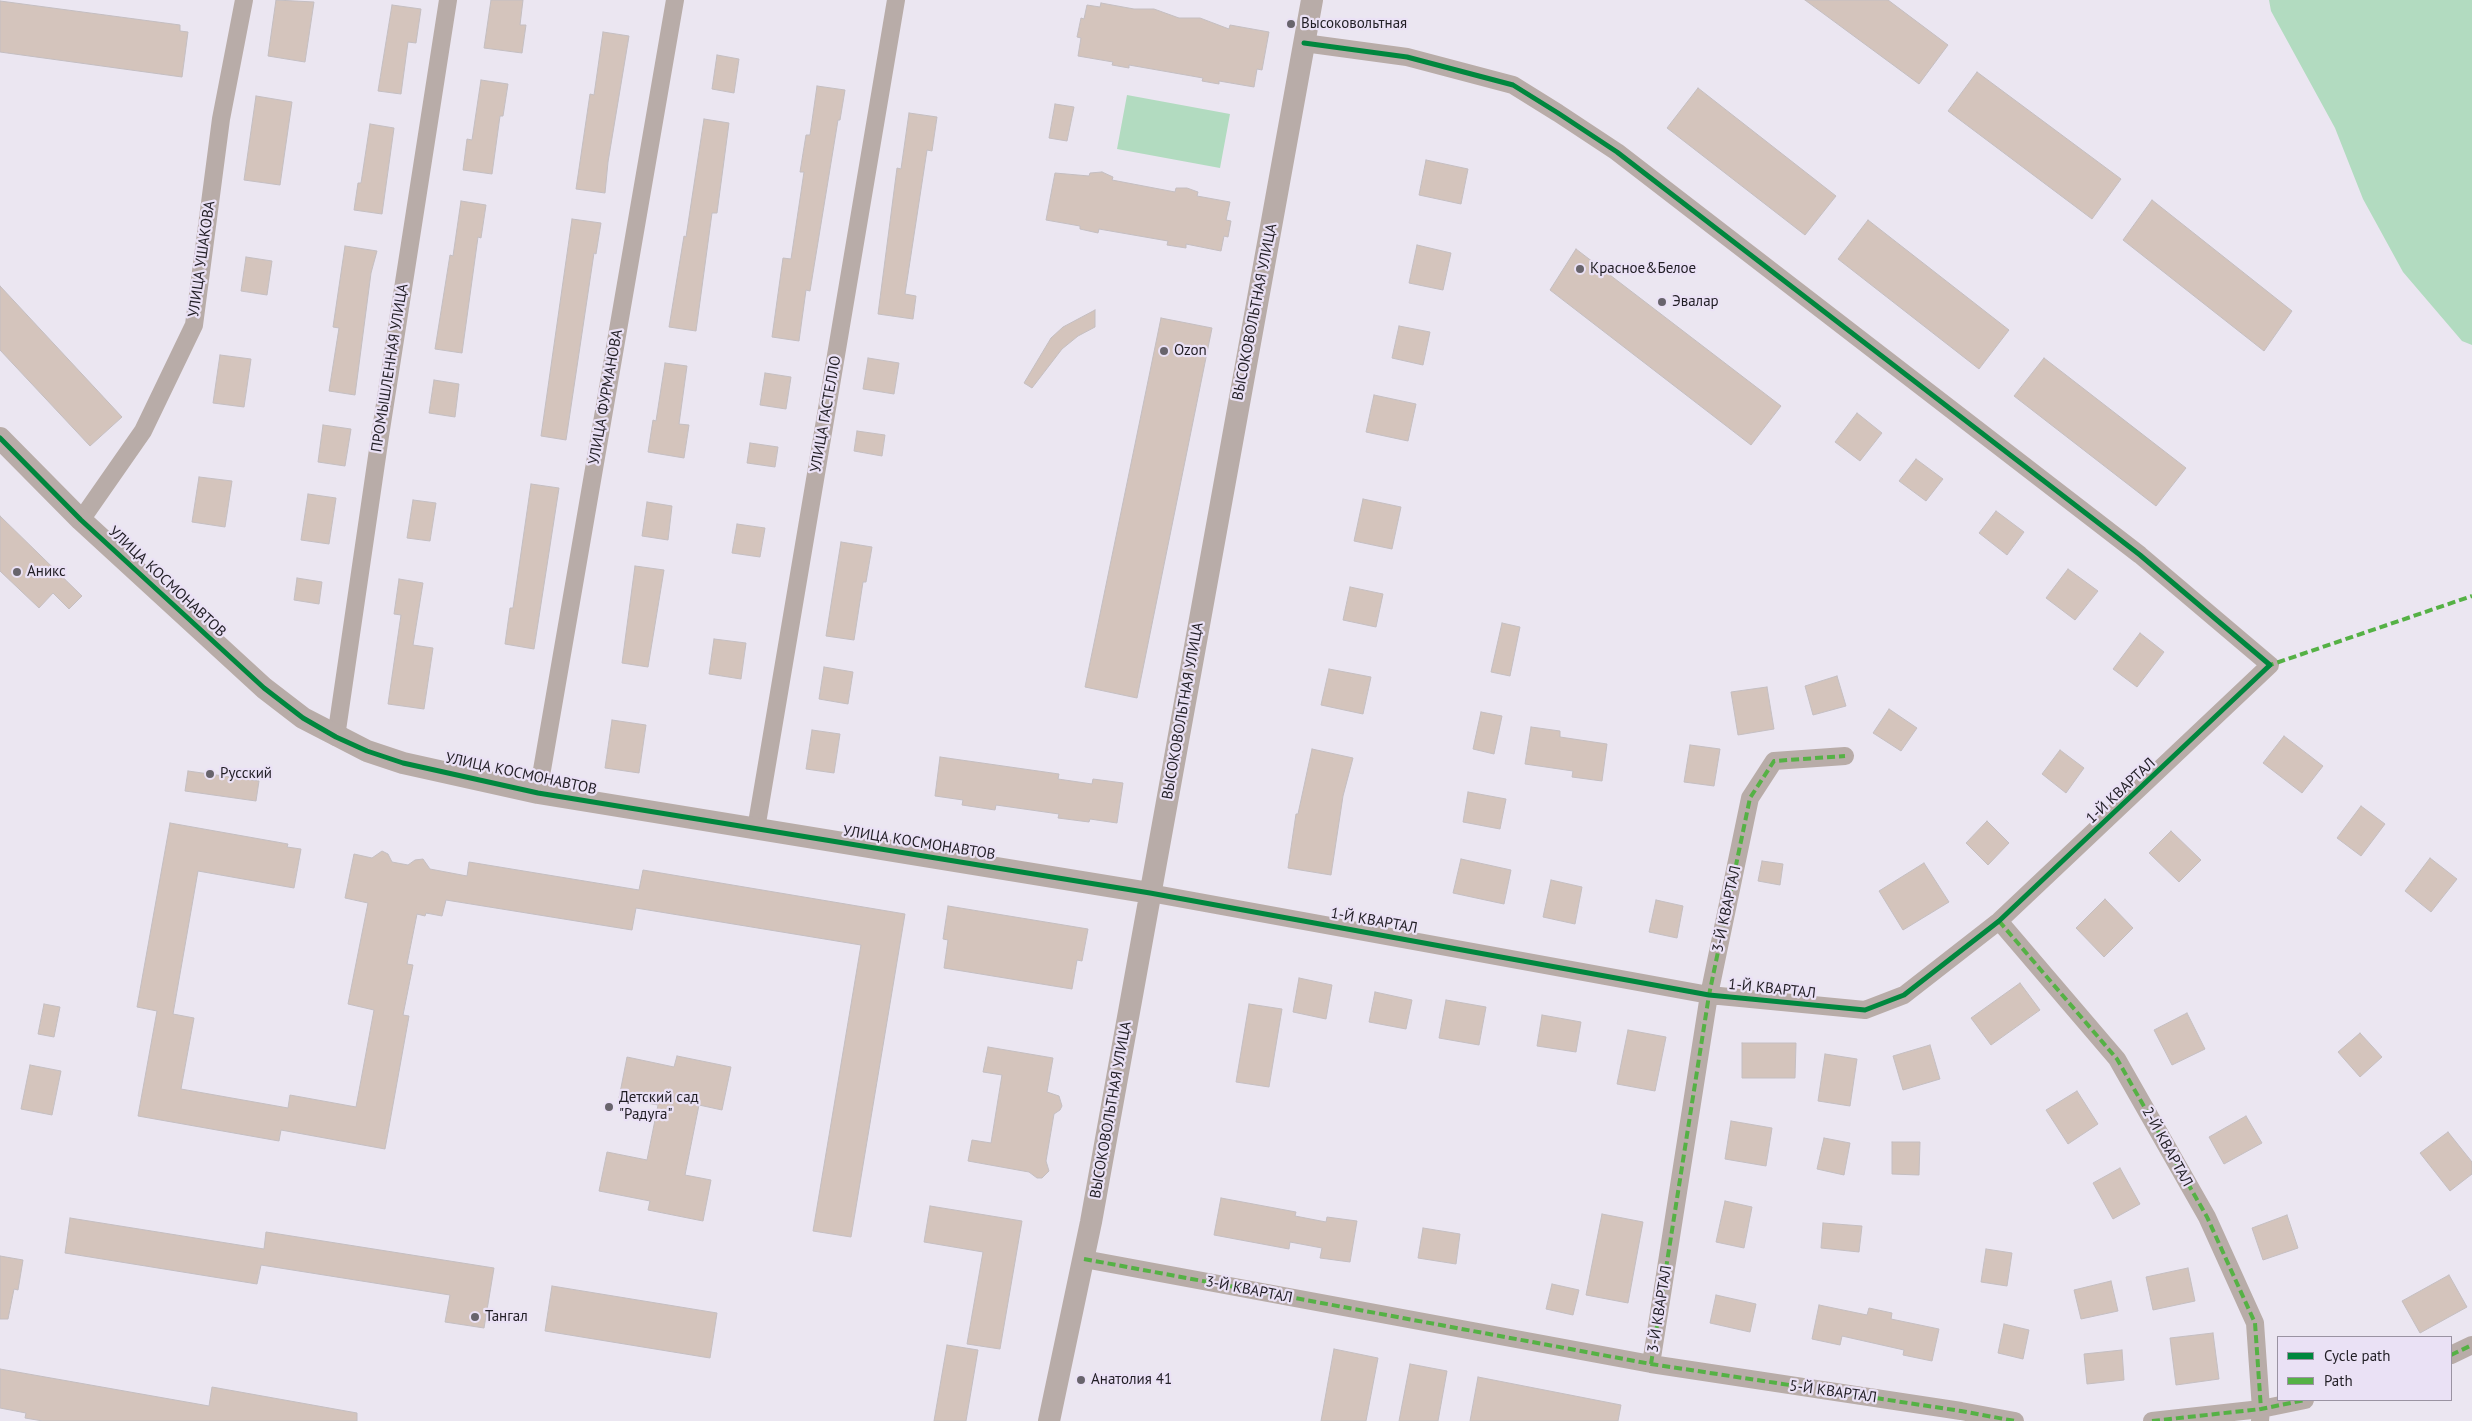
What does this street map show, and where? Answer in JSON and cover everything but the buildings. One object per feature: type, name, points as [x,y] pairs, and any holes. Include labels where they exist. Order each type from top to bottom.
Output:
[{"type":"street","name":"УЛИЦА УШАКОВА","points":[[81,520],[144,431],[194,325],[221,119],[244,0]]},
{"type":"street","name":"ПРОМЫШЛЕННАЯ УЛИЦА","points":[[336,736],[378,446],[448,0]]},
{"type":"street","name":"УЛИЦА ФУРМАНОВА","points":[[538,793],[675,0]]},
{"type":"street","name":"УЛИЦА ГАСТЕЛЛО","points":[[756,829],[896,0]]},
{"type":"street","name":"ВЫСОКОВОЛЬТНАЯ УЛИЦА","points":[[1049,1421],[1084,1259],[1312,0]]},
{"type":"street","name":"1-Й КВАРТАЛ","points":[[1150,893],[1709,995],[1865,1010],[1904,995],[1999,921],[2270,665],[2140,555],[1624,158],[1558,113],[1513,85],[1503,82],[1407,57],[1304,43]]},
{"type":"street","name":"УЛИЦА КОСМОНАВТОВ","points":[[0,438],[81,520],[264,688],[303,718],[367,751],[404,763],[538,793],[1150,893]]},
{"type":"street","name":"3-Й КВАРТАЛ","points":[[1084,1259],[1651,1364],[1709,995],[1750,798],[1774,762],[1845,756]]},
{"type":"street","name":"2-Й КВАРТАЛ","points":[[1999,921],[2117,1059],[2207,1217],[2255,1324],[2261,1415]]},
{"type":"street","points":[[2452,1355],[2472,1345]]},
{"type":"street","name":"5-Й КВАРТАЛ","points":[[1651,1364],[1961,1411],[2015,1421]]},
{"type":"street","points":[[2152,1421],[2261,1415],[2302,1401]]},
{"type":"green space","points":[[2269,0],[2472,0],[2472,345],[2462,341],[2403,272],[2363,199],[2335,128],[2271,11]]},
{"type":"green space","points":[[1127,95],[1230,114],[1220,168],[1117,149]]},
{"type":"marked path","points":[[2267,668],[2270,665],[2472,596]]},
{"type":"marked path","points":[[1651,1364],[1709,995],[1750,798],[1774,761],[1845,756]]},
{"type":"marked path","points":[[1999,921],[2117,1059],[2207,1217],[2255,1323],[2261,1409]]},
{"type":"marked path","points":[[1084,1259],[1651,1364],[1961,1411],[2015,1421]]},
{"type":"marked path","points":[[2452,1355],[2472,1345]]},
{"type":"marked path","points":[[2152,1421],[2261,1409],[2300,1401]]},
{"type":"cycle path","points":[[0,438],[81,520],[264,688],[303,718],[336,737],[367,751],[403,763],[538,793],[1150,893],[1709,995],[1865,1010],[1904,995],[1999,921],[2270,665],[2140,555],[1617,152],[1558,113],[1513,85],[1407,57],[1304,43]]},
{"type":"place","name":"Высоковольтная","points":[[1291,24]]},
{"type":"place","name":"Красное&Белое","points":[[1580,269]]},
{"type":"place","name":"Эвалар","points":[[1662,302]]},
{"type":"place","name":"Ozon","points":[[1164,351]]},
{"type":"place","name":"Аникс","points":[[17,572]]},
{"type":"place","name":"Русский","points":[[210,774]]},
{"type":"place","name":"Детский сад \"Радуга\"","points":[[609,1107]]},
{"type":"place","name":"Тангал","points":[[475,1317]]},
{"type":"place","name":"Анатолия 41","points":[[1081,1380]]}]
